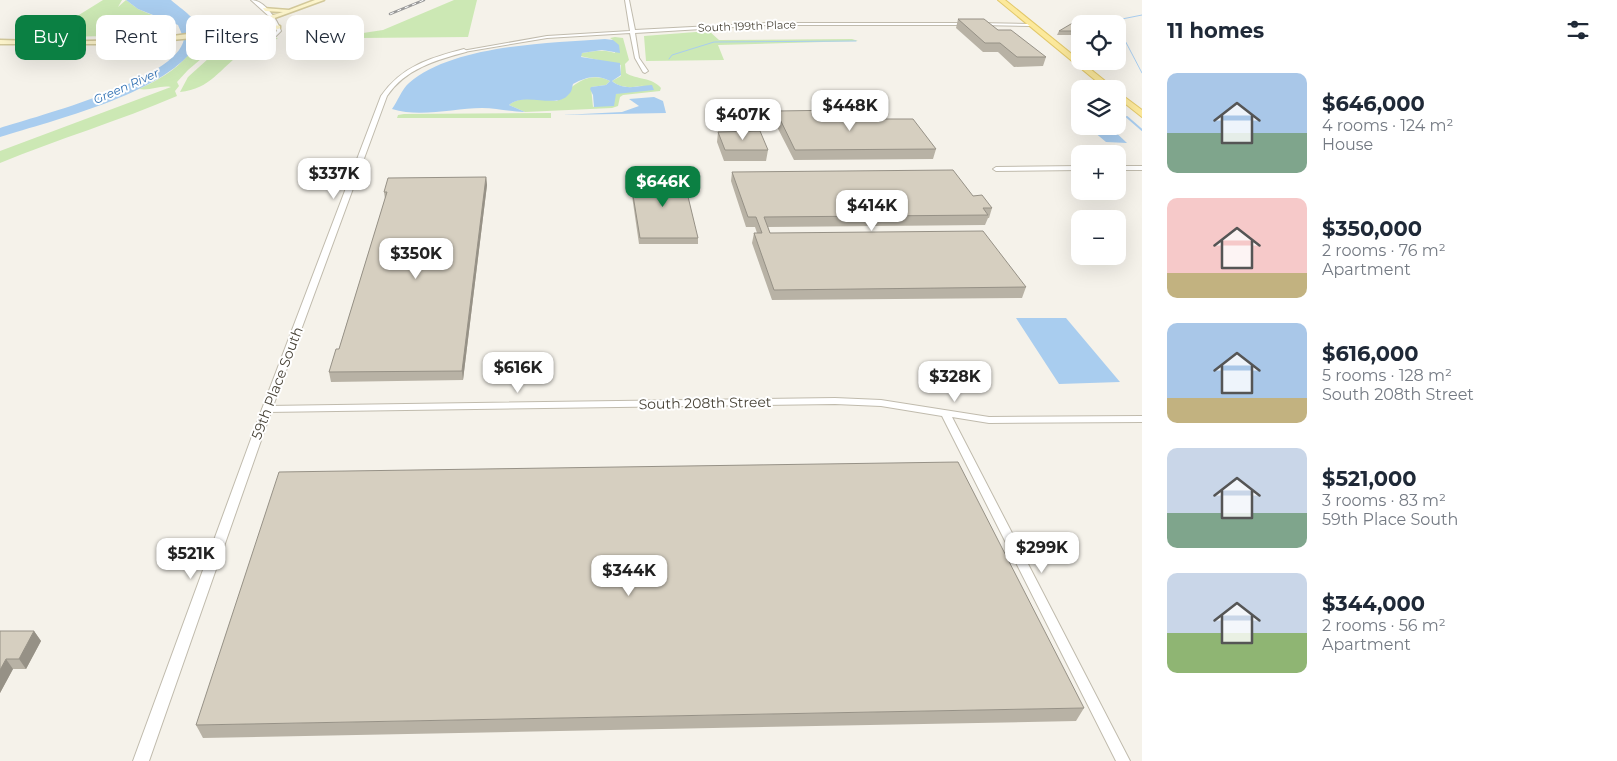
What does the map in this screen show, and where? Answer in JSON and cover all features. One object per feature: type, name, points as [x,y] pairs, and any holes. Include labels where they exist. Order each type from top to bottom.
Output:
[{"type":"main road","points":[[276,16],[321,0]]},
{"type":"main road","points":[[1001,0],[1099,80]]},
{"type":"main road","points":[[265,9],[296,9]]},
{"type":"main road","points":[[0,42],[77,44],[137,42],[186,35]]},
{"type":"main road","points":[[1126,101],[1142,114]]},
{"type":"street","points":[[253,0],[270,15]]},
{"type":"street","points":[[627,0],[637,58],[645,71]]},
{"type":"street","points":[[276,24],[279,31],[276,33]]},
{"type":"street","name":"South 199th Place","points":[[464,50],[538,38],[781,24],[1031,25]]},
{"type":"street","points":[[614,33],[632,25]]},
{"type":"street","name":"59th Place South","points":[[141,761],[267,409],[388,89],[406,73],[464,50]]},
{"type":"street","points":[[996,169],[1071,168]]},
{"type":"street","points":[[1126,168],[1142,168]]},
{"type":"street","name":"South 208th Street","points":[[267,409],[835,401],[881,403],[989,420],[1142,419]]},
{"type":"street","points":[[945,414],[1122,761]]},
{"type":"green space","points":[[103,0],[122,0],[118,7],[126,0],[138,9],[152,15],[96,15],[96,36],[86,36],[86,15],[79,15]]},
{"type":"green space","points":[[454,0],[477,0],[468,37],[364,38],[364,33],[383,30]]},
{"type":"green space","points":[[709,31],[719,40],[852,39],[858,41],[718,45],[724,60],[646,61],[644,36]]},
{"type":"green space","points":[[610,38],[623,38],[629,60],[625,64],[626,73],[657,84],[661,88],[660,91],[623,95],[620,97],[618,106],[612,108],[525,112],[509,105],[526,99],[557,101],[580,81],[594,77],[610,81],[606,85],[591,87],[593,107],[616,94],[644,85],[623,87],[612,81],[621,76],[621,65],[580,56],[582,53],[595,51],[615,53],[613,40]]},
{"type":"green space","points":[[186,58],[186,60],[200,60],[177,82],[179,86],[175,91],[177,96],[0,163],[0,151],[171,87],[139,89],[172,70]]},
{"type":"green space","points":[[207,60],[233,60],[200,87],[180,92],[188,77]]},
{"type":"green space","points":[[551,113],[551,118],[397,118],[398,115],[404,114]]},
{"type":"water","name":"Green River","points":[[126,0],[171,0],[189,15],[186,15],[186,57],[179,64],[158,79],[133,92],[77,113],[0,137],[0,128],[103,94],[158,69],[169,60],[176,60],[176,54],[184,39],[176,24],[176,15],[153,15],[138,9]]},
{"type":"water","points":[[605,39],[613,40],[619,45],[620,53],[602,50],[582,53],[581,57],[620,63],[621,75],[612,81],[626,87],[652,85],[654,90],[616,94],[614,106],[594,107],[591,87],[606,85],[610,81],[592,77],[573,84],[571,92],[564,98],[549,101],[516,101],[509,105],[525,112],[471,108],[414,113],[392,109],[409,83],[428,70],[450,61],[475,53],[502,48]]},
{"type":"water","points":[[654,97],[663,101],[666,113],[562,115],[622,112],[639,106],[629,99]]},
{"type":"water","points":[[1098,135],[1119,135],[1127,143],[1106,142]]},
{"type":"water","points":[[1016,318],[1066,318],[1120,382],[1059,384]]},
{"type":"building","points":[[958,19],[984,19],[998,30],[1011,30],[1046,57],[1017,57],[1000,43],[985,43]]},
{"type":"building","points":[[1071,24],[1071,31],[1059,31]]},
{"type":"building","points":[[845,110],[851,119],[913,119],[936,149],[795,150],[776,111]]},
{"type":"building","points":[[760,131],[768,150],[725,150],[718,132]]},
{"type":"building","points":[[953,170],[973,196],[982,195],[992,208],[983,208],[988,215],[764,217],[770,233],[983,231],[1026,287],[774,290],[754,233],[762,233],[756,217],[748,217],[732,172]]},
{"type":"building","points":[[683,176],[698,238],[640,238],[630,177]]},
{"type":"building","points":[[486,177],[462,371],[329,372],[336,349],[339,349],[387,192],[384,192],[388,178]]},
{"type":"building","points":[[958,462],[1084,708],[196,725],[279,472]]},
{"type":"building","points":[[0,631],[34,631],[19,659],[6,659],[0,670]]},
{"type":"waterway","points":[[1142,15],[1122,19],[1120,31],[1142,73]]},
{"type":"waterway","points":[[669,59],[672,55],[714,42],[856,41]]},
{"type":"waterway","points":[[1127,117],[1142,130]]},
{"type":"railway","points":[[390,14],[424,0]]}]
